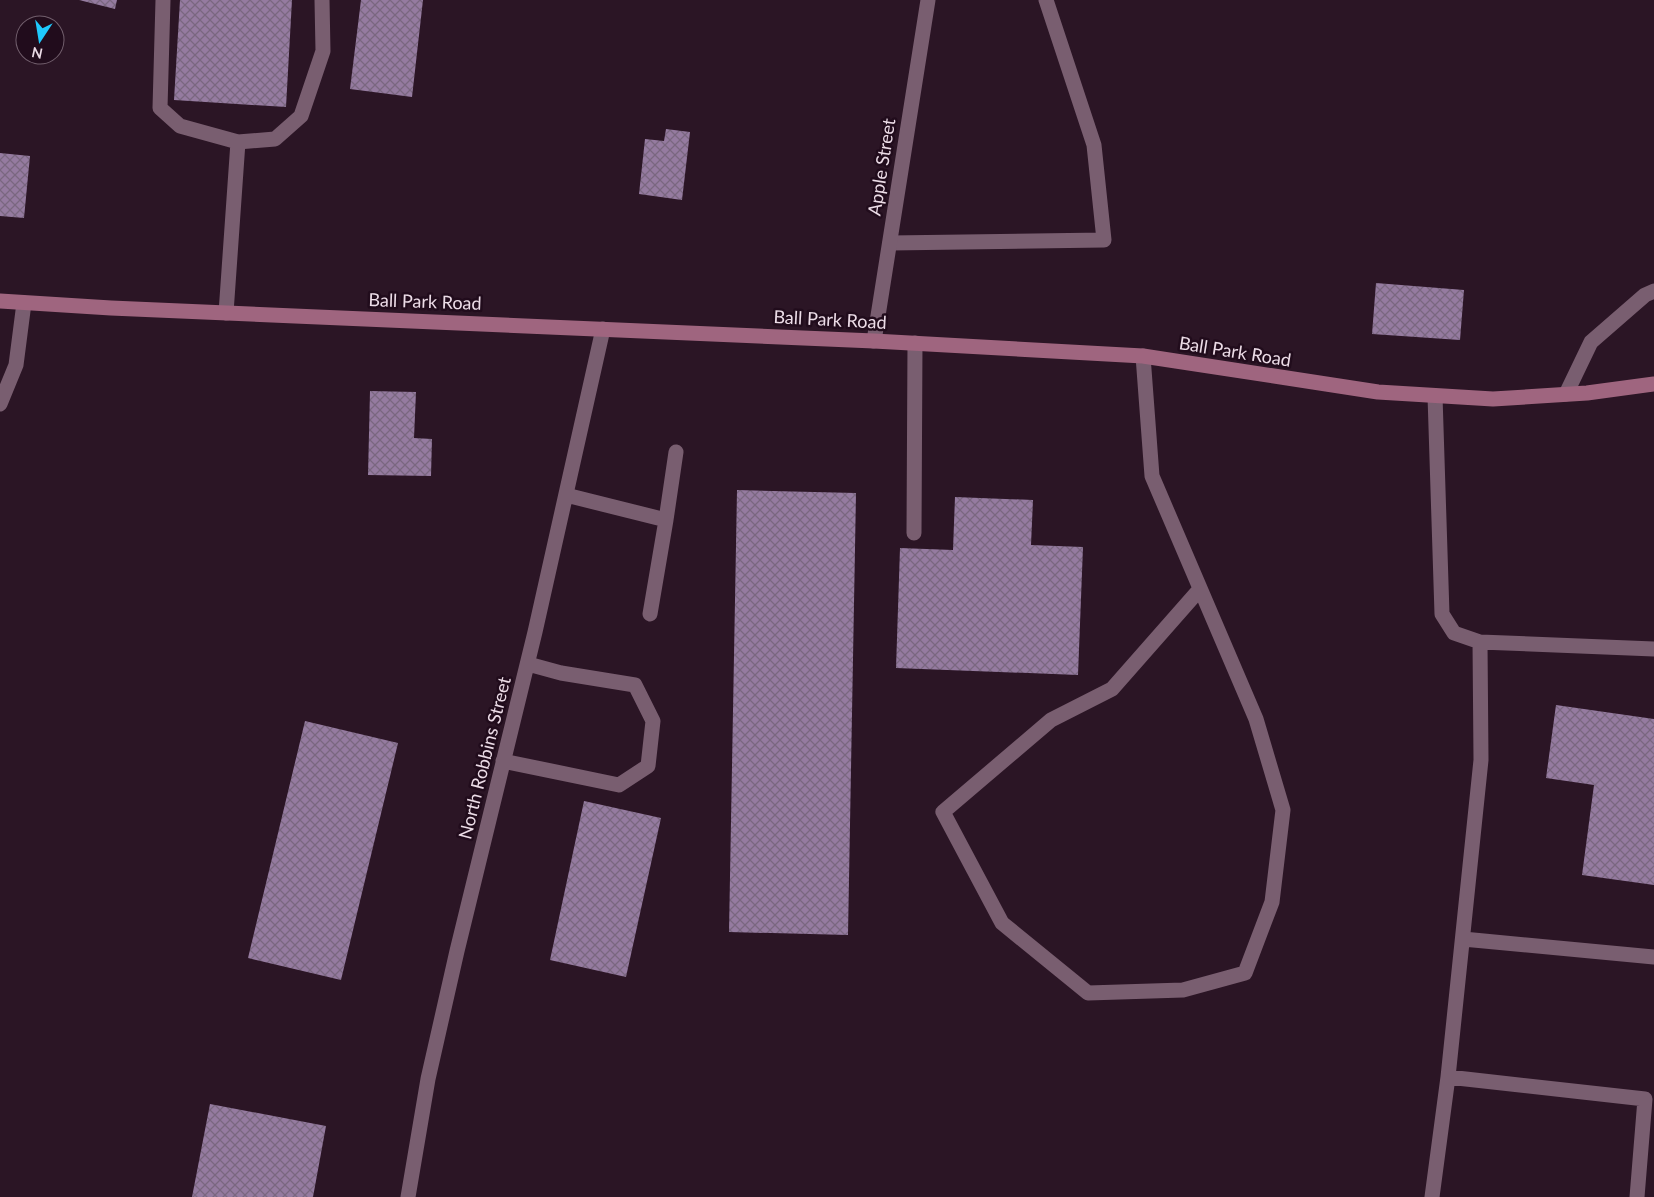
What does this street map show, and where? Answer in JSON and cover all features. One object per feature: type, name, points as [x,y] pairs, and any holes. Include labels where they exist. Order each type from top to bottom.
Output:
[{"type":"street","points":[[163,0],[160,108],[180,126],[238,142],[275,138],[301,116],[323,51],[322,0]]},
{"type":"street","name":"Apple Street","points":[[874,341],[928,0]]},
{"type":"street","points":[[890,243],[1104,240],[1094,145],[1046,0]]},
{"type":"street","points":[[226,313],[238,142]]},
{"type":"street","points":[[1566,394],[1591,342],[1644,295],[1654,291]]},
{"type":"street","name":"Ball Park Road","points":[[0,301],[226,313],[874,341],[1143,356],[1378,392],[1493,399],[1587,393],[1654,384]]},
{"type":"street","points":[[0,404],[16,365],[24,303]]},
{"type":"street","name":"North Robbins Street","points":[[408,1197],[428,1079],[457,951],[528,664],[603,329]]},
{"type":"street","points":[[914,533],[915,343]]},
{"type":"street","points":[[1143,356],[1152,476],[1256,719],[1283,810],[1272,902],[1245,973],[1183,990],[1088,992],[1002,923],[944,812],[1051,720],[1112,689],[1200,589]]},
{"type":"street","points":[[1435,396],[1442,614],[1454,634],[1480,642],[1654,649]]},
{"type":"street","points":[[650,614],[676,452]]},
{"type":"street","points":[[566,494],[666,520]]},
{"type":"street","points":[[1432,1197],[1448,1077],[1481,760],[1480,642]]},
{"type":"street","points":[[503,761],[619,785],[648,766],[653,721],[635,685],[561,673],[528,664]]},
{"type":"street","points":[[1463,939],[1654,958]]},
{"type":"street","points":[[1448,1077],[1645,1099],[1637,1197]]},
{"type":"building","points":[[79,0],[117,0],[115,9]]},
{"type":"building","points":[[180,0],[292,0],[286,107],[174,100]]},
{"type":"building","points":[[361,0],[423,0],[412,97],[350,89]]},
{"type":"building","points":[[666,129],[690,132],[682,200],[639,194],[645,139],[664,141]]},
{"type":"building","points":[[0,153],[30,156],[24,218],[0,216]]},
{"type":"building","points":[[1376,283],[1464,290],[1460,340],[1372,334]]},
{"type":"building","points":[[370,391],[416,392],[414,438],[432,439],[431,476],[368,475]]},
{"type":"building","points":[[737,490],[856,493],[848,935],[729,932]]},
{"type":"building","points":[[955,497],[1033,500],[1031,545],[1083,547],[1078,675],[896,668],[900,548],[953,550]]},
{"type":"building","points":[[1556,705],[1654,719],[1654,885],[1582,875],[1594,785],[1546,778]]},
{"type":"building","points":[[305,721],[398,743],[341,980],[248,958]]},
{"type":"building","points":[[584,801],[661,818],[626,977],[550,960]]},
{"type":"building","points":[[210,1104],[326,1126],[313,1197],[192,1197]]}]
